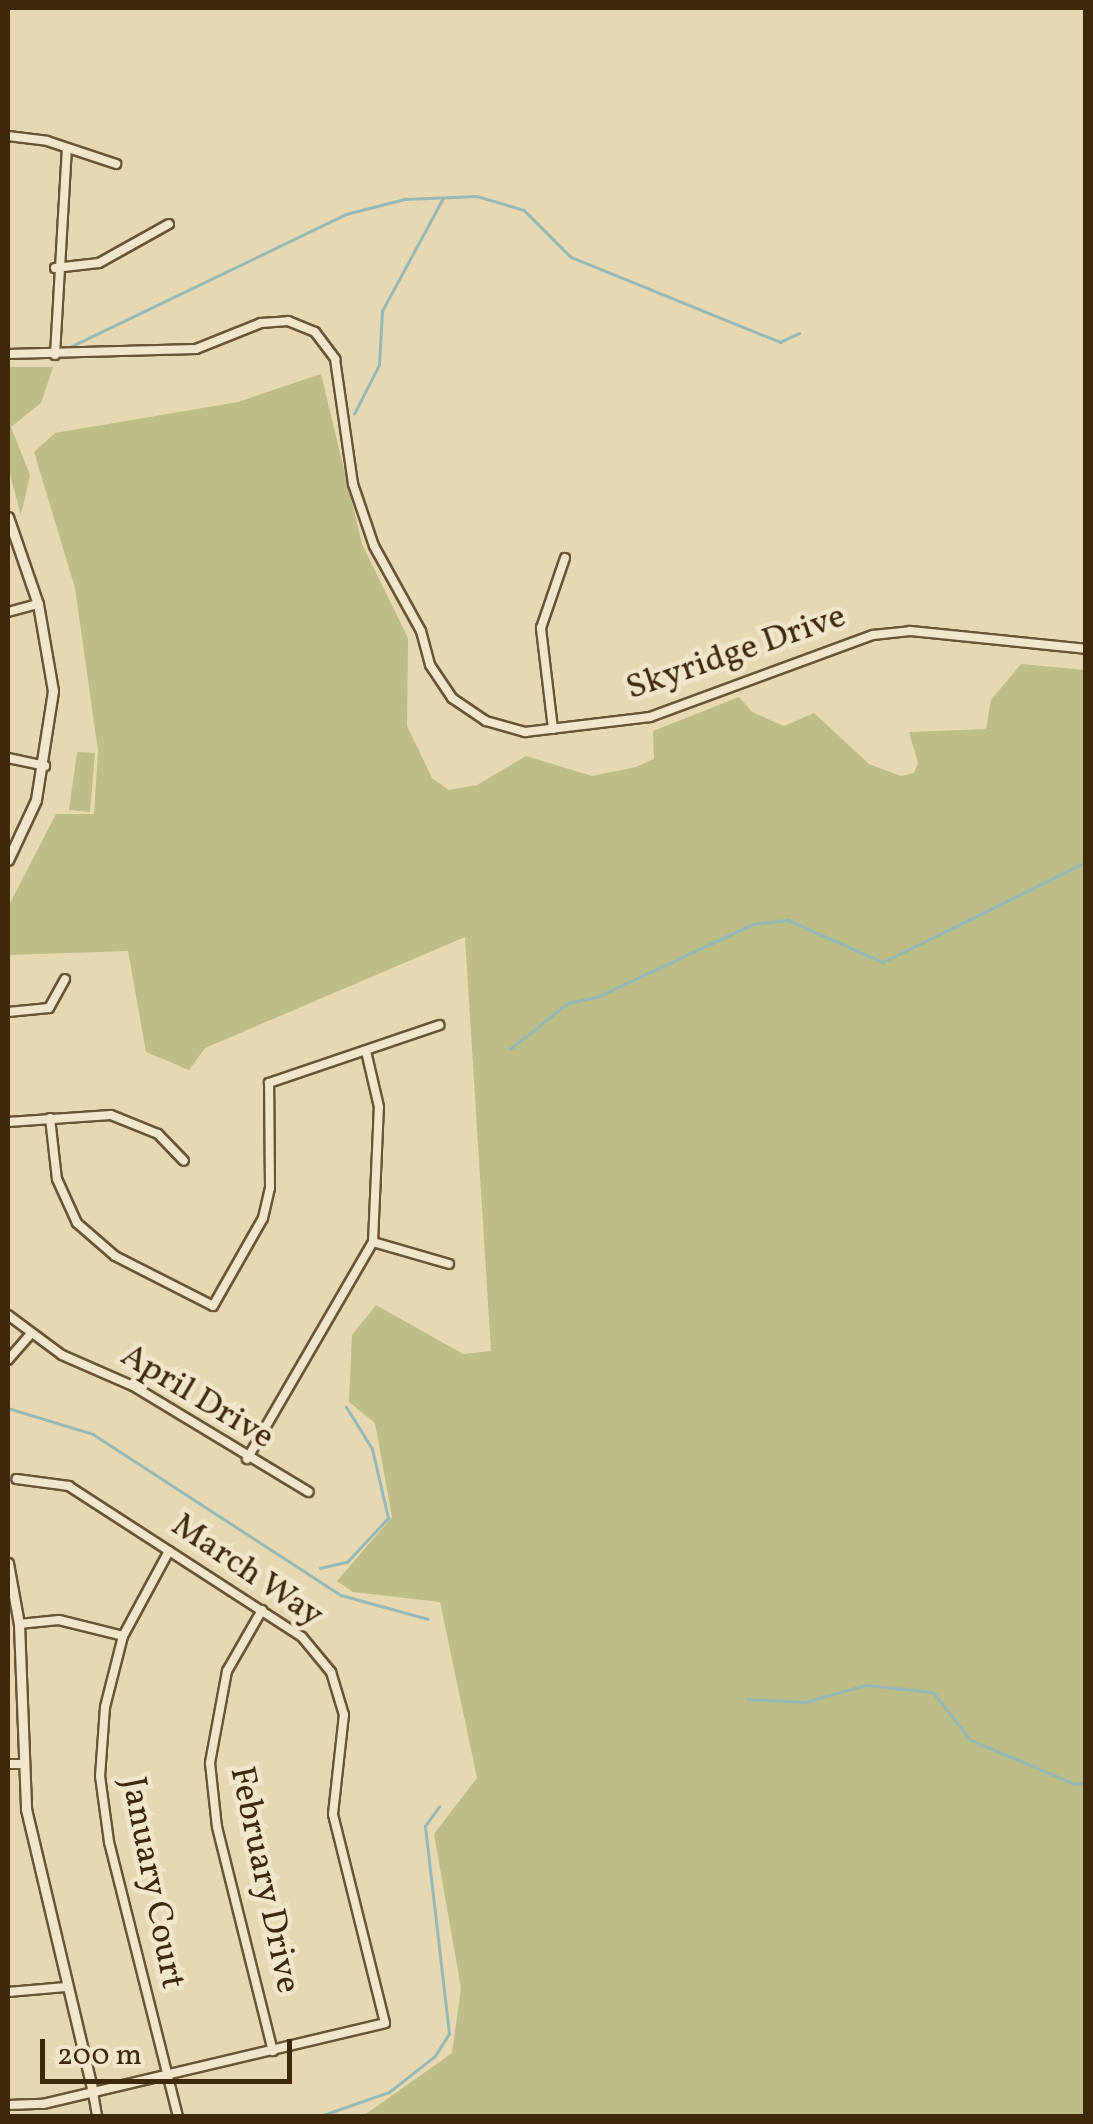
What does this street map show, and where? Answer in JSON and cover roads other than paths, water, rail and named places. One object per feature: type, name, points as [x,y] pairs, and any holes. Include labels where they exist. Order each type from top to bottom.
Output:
[{"type":"street","points":[[8,136],[116,164]]},
{"type":"street","points":[[8,354],[55,355],[55,268],[67,149]]},
{"type":"street","points":[[55,268],[99,262],[168,224]]},
{"type":"street","name":"Skyridge Drive","points":[[55,355],[196,348],[261,323],[288,321],[315,332],[335,359],[352,484],[374,546],[422,631],[430,665],[452,698],[486,721],[525,732],[650,717],[873,635],[910,631],[1086,649]]},
{"type":"street","points":[[8,517],[38,604],[53,691],[45,766],[8,860]]},
{"type":"street","points":[[553,729],[541,628],[565,558]]},
{"type":"street","points":[[8,612],[38,604]]},
{"type":"street","points":[[8,758],[45,766]]},
{"type":"street","points":[[8,1012],[49,1008],[65,979]]},
{"type":"street","points":[[50,1118],[57,1178],[77,1223],[116,1256],[213,1306],[263,1218],[270,1188],[269,1083],[439,1025]]},
{"type":"street","points":[[246,1460],[373,1242],[379,1106],[366,1051]]},
{"type":"street","points":[[8,1122],[85,1113],[137,1123],[184,1161]]},
{"type":"street","points":[[373,1242],[448,1264]]},
{"type":"street","name":"April Drive","points":[[8,1315],[30,1336],[133,1386],[246,1460],[309,1492]]},
{"type":"street","points":[[8,1360],[30,1336]]},
{"type":"street","name":"March Way","points":[[16,1478],[69,1486],[262,1610],[316,1652],[340,1692],[344,1738],[333,1814],[385,2023],[272,2051]]},
{"type":"street","name":"January Court","points":[[169,1551],[123,1636],[100,1743],[103,1808],[178,2116]]},
{"type":"street","points":[[8,1563],[19,1624],[22,1764],[34,1852],[97,2116]]},
{"type":"street","name":"February Drive","points":[[262,1610],[227,1671],[210,1763],[217,1826],[272,2051]]},
{"type":"street","points":[[19,1624],[59,1620],[123,1636]]},
{"type":"street","points":[[8,1764],[22,1764]]},
{"type":"street","points":[[8,1992],[66,1986]]},
{"type":"street","points":[[8,2104],[93,2093],[272,2051]]},
{"type":"waterway","points":[[72,346],[346,214],[405,199],[477,196],[524,210],[571,257],[780,342],[799,333]]},
{"type":"waterway","points":[[354,414],[379,365],[382,311],[443,198]]},
{"type":"waterway","points":[[510,1049],[568,1003],[597,997],[753,924],[788,920],[883,962],[1086,862]]},
{"type":"waterway","points":[[320,1568],[347,1562],[388,1518],[372,1449],[346,1407]]},
{"type":"waterway","points":[[8,1408],[93,1434],[341,1595],[428,1619]]},
{"type":"waterway","points":[[748,1699],[805,1702],[866,1685],[933,1692],[971,1740],[1075,1784],[1086,1782]]},
{"type":"waterway","points":[[320,2116],[389,2092],[435,2056],[449,2034],[425,1826],[439,1807]]}]
